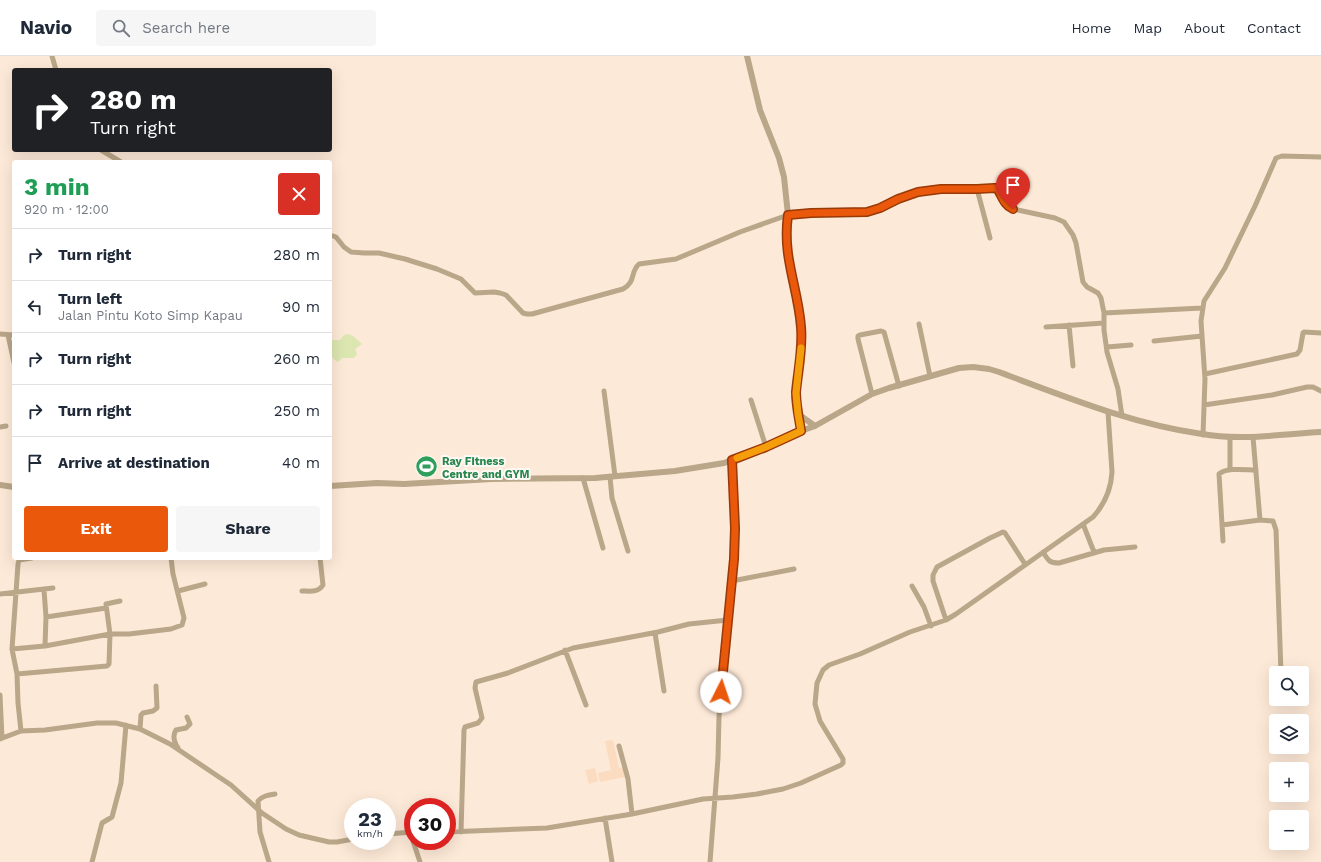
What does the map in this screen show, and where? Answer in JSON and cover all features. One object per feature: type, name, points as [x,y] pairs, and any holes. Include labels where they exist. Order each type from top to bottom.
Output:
[{"type":"street","points":[[52,56],[55,68]]},
{"type":"street","points":[[747,56],[760,110],[784,177],[788,215],[786,246],[801,328],[802,347],[796,393],[801,431]]},
{"type":"street","points":[[104,152],[118,160]]},
{"type":"street","points":[[1203,435],[1205,374],[1201,321],[1204,301],[1225,268],[1276,158],[1282,156],[1321,157]]},
{"type":"street","points":[[332,236],[336,237],[344,247],[351,252],[379,253],[437,269],[460,279],[475,293],[494,292],[506,295],[523,313],[532,314],[623,289],[630,284],[635,269],[639,264],[676,259],[740,232],[788,215],[867,212],[918,192],[941,189],[997,188],[1008,207],[1055,218],[1064,222],[1070,228],[1076,243],[1083,282],[1087,287],[1098,293],[1101,298],[1107,347],[1118,389],[1122,416]]},
{"type":"street","points":[[977,189],[990,238]]},
{"type":"street","points":[[1104,313],[1202,308]]},
{"type":"street","points":[[1046,327],[1104,323]]},
{"type":"street","points":[[919,324],[930,376]]},
{"type":"street","points":[[1069,325],[1073,366]]},
{"type":"street","points":[[872,394],[858,339],[858,336],[860,335],[881,331],[884,332],[899,386]]},
{"type":"street","points":[[1205,374],[1297,354],[1300,350],[1304,332],[1321,333]]},
{"type":"street","points":[[0,334],[11,335]]},
{"type":"street","points":[[1154,340],[1202,336]]},
{"type":"street","points":[[1107,347],[1131,345]]},
{"type":"street","points":[[332,486],[377,483],[404,484],[492,479],[583,478],[700,468],[724,463],[815,426],[872,394],[930,376],[960,368],[973,367],[989,369],[1108,412],[1203,435],[1253,437],[1321,432]]},
{"type":"street","points":[[1204,405],[1272,395],[1307,387],[1313,387],[1320,390]]},
{"type":"street","points":[[604,391],[613,476],[612,498],[628,551]]},
{"type":"street","points":[[751,400],[766,447]]},
{"type":"street","points":[[456,832],[547,828],[632,814],[703,799],[749,795],[783,789],[802,783],[841,765],[843,763],[843,759],[820,721],[814,704],[817,683],[823,670],[830,665],[860,654],[910,632],[946,620],[1083,524],[1099,510],[1107,497],[1112,482],[1108,412]]},
{"type":"street","points":[[798,414],[815,426]]},
{"type":"street","points":[[1230,436],[1230,470]]},
{"type":"street","points":[[1253,437],[1260,520]]},
{"type":"street","points":[[710,862],[723,668],[732,581],[735,528],[732,460]]},
{"type":"street","points":[[1223,541],[1218,476],[1220,472],[1230,470],[1256,470]]},
{"type":"street","points":[[583,478],[602,548]]},
{"type":"street","points":[[0,485],[12,487]]},
{"type":"street","points":[[1222,525],[1260,520],[1273,521],[1276,530],[1281,666]]},
{"type":"street","points":[[1083,524],[1094,552]]},
{"type":"street","points":[[946,620],[933,581],[933,575],[937,567],[1003,532],[1025,564]]},
{"type":"street","points":[[1043,552],[1049,561],[1052,563],[1059,563],[1094,552],[1135,547]]},
{"type":"street","points":[[19,560],[12,649],[17,674],[21,731]]},
{"type":"street","points":[[12,649],[45,646],[110,634],[171,629],[182,625],[184,618],[173,574],[171,560]]},
{"type":"street","points":[[302,591],[317,591],[321,589],[323,585],[320,560]]},
{"type":"street","points":[[732,581],[794,569]]},
{"type":"street","points":[[178,591],[205,584]]},
{"type":"street","points":[[912,586],[924,607],[931,626]]},
{"type":"street","points":[[0,594],[53,588]]},
{"type":"street","points":[[44,590],[46,617],[45,646]]},
{"type":"street","points":[[17,674],[107,666],[109,664],[110,634],[106,604],[120,601]]},
{"type":"street","points":[[46,617],[106,608]]},
{"type":"street","points":[[461,832],[464,730],[465,727],[478,723],[482,718],[475,688],[476,682],[508,673],[565,650],[655,633],[689,624],[728,620]]},
{"type":"street","points":[[655,633],[664,691]]},
{"type":"street","points":[[565,650],[586,705]]},
{"type":"street","points":[[140,729],[141,715],[143,712],[153,711],[157,708],[156,686]]},
{"type":"street","points":[[0,695],[1,739],[21,731],[45,730],[82,724],[116,723],[140,729],[178,749],[231,785],[279,825],[299,835],[337,842],[344,841]]},
{"type":"street","points":[[178,749],[174,742],[174,733],[176,730],[186,728],[190,724],[187,717]]},
{"type":"street","points":[[92,862],[102,823],[112,817],[121,783],[126,725]]},
{"type":"street","points":[[619,746],[628,779],[632,814]]},
{"type":"street","points":[[268,862],[260,832],[258,801],[260,798],[275,794]]},
{"type":"street","points":[[606,818],[612,862]]},
{"type":"street","points":[[416,850],[420,862]]},
{"type":"shaded area","points":[[613,740],[619,768],[623,767],[625,777],[600,782],[598,773],[611,770],[605,741]]},
{"type":"shaded area","points":[[595,768],[598,781],[589,784],[585,770]]},
{"type":"green space","points":[[348,334],[353,336],[362,344],[355,349],[357,354],[354,358],[342,358],[338,362],[332,356],[332,340],[340,340],[344,335]]},
{"type":"slow traffic","points":[[737,458],[801,431],[796,393],[801,348]]},
{"type":"place","name":"Ray Fitness Centre and GYM","points":[[426,467]]},
{"type":"route","points":[[721,692],[734,559],[735,528],[732,460],[801,431],[796,393],[802,347],[801,328],[786,246],[788,215],[873,211],[911,194],[941,189],[953,190],[997,188],[1008,207],[1013,209]]}]
